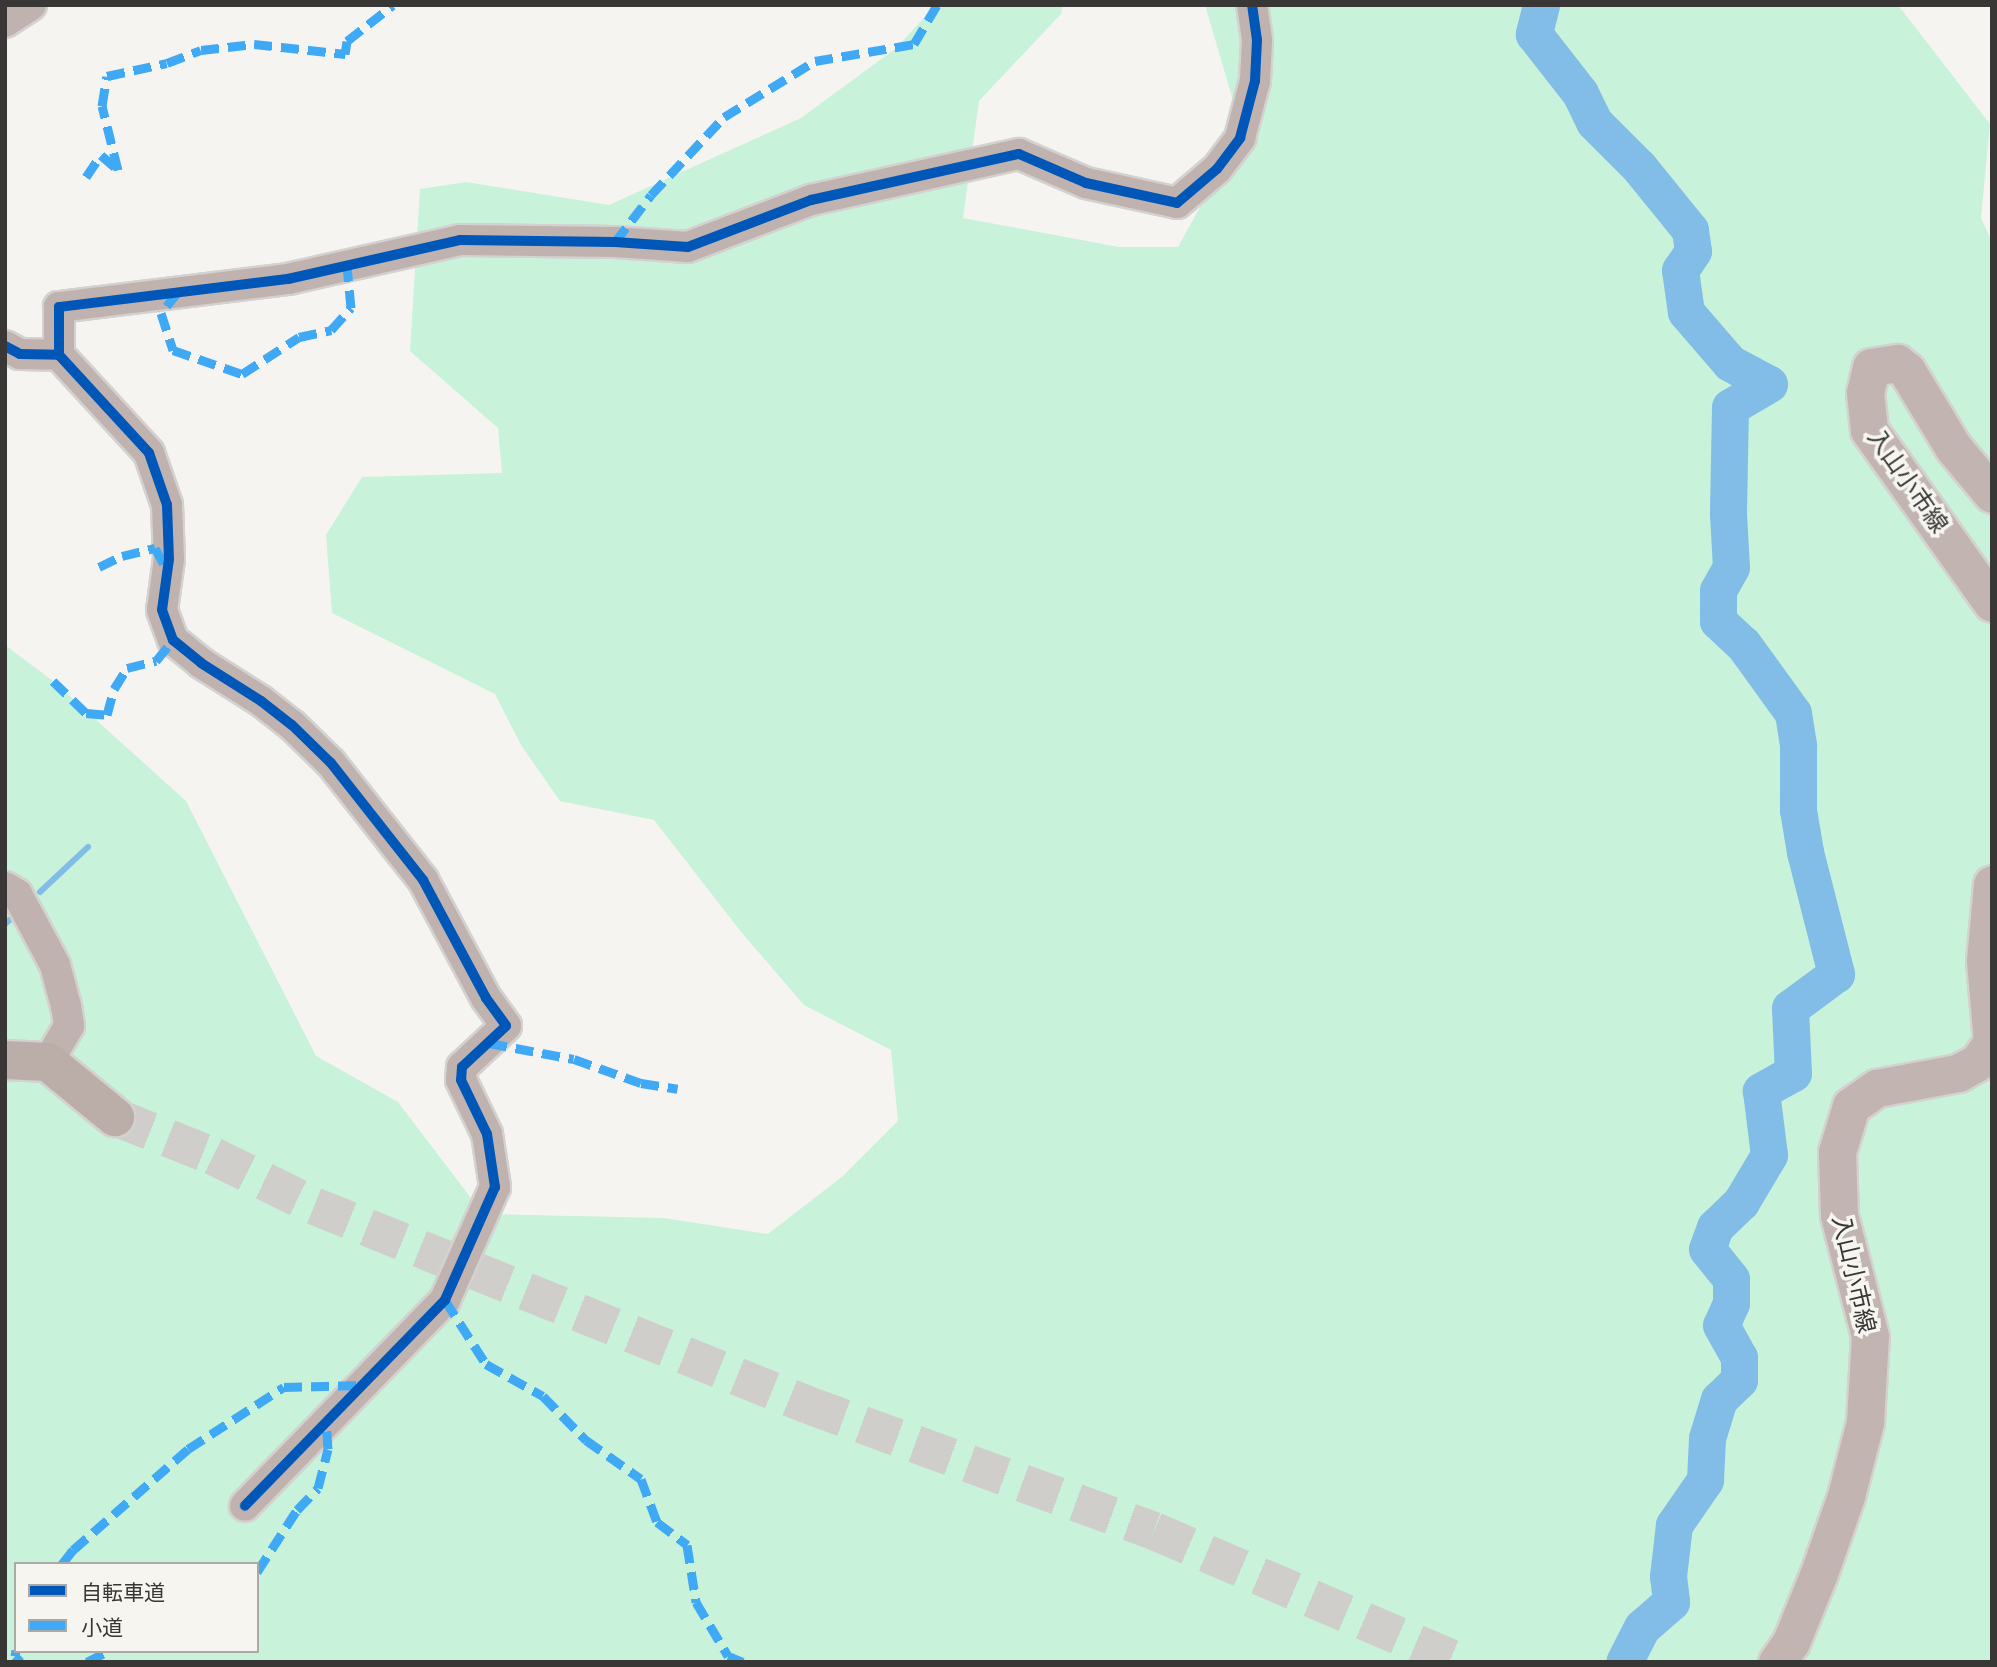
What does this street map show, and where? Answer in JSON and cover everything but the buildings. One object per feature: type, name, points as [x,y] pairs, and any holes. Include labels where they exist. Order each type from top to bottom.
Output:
[{"type":"highway","points":[[23,1060],[116,1117]]},
{"type":"main road","name":"入山小市線","points":[[1992,494],[1953,447],[1908,371],[1897,363],[1871,367],[1865,392],[1869,430],[1992,603]]},
{"type":"main road","name":"入山小市線","points":[[1777,1662],[1791,1642],[1819,1573],[1846,1496],[1865,1422],[1870,1336],[1839,1215],[1837,1152],[1851,1106],[1877,1088],[1958,1073],[1978,1062],[1992,1042],[1985,961],[1992,884]]},
{"type":"street","points":[[5,22],[31,5]]},
{"type":"street","points":[[59,355],[59,307],[288,279],[460,240],[615,242],[688,247],[811,200],[1019,154],[1086,183],[1178,203],[1217,169],[1240,138],[1255,81],[1256,40],[1252,5]]},
{"type":"street","points":[[5,346],[20,354],[59,355],[149,453],[167,505],[169,559],[162,610],[173,639],[201,663],[261,701],[292,725],[331,763],[423,880],[486,998],[506,1026],[462,1067],[461,1080],[487,1134],[495,1187],[445,1300],[245,1506]]},
{"type":"street","points":[[5,887],[17,894],[55,965],[69,1026],[23,1060]]},
{"type":"green space","points":[[936,5],[1063,5],[1061,14],[979,101],[963,218],[1119,247],[1178,247],[1242,131],[1205,5],[1898,5],[1990,124],[1981,218],[1992,242],[1992,1662],[5,1662],[5,645],[53,681],[186,801],[316,1056],[398,1102],[483,1214],[664,1218],[768,1234],[843,1176],[898,1121],[891,1050],[804,1005],[742,933],[654,820],[560,801],[521,745],[495,694],[332,613],[326,535],[362,477],[502,473],[498,428],[410,351],[420,189],[466,182],[609,205],[801,118],[895,49]]},
{"type":"waterway","points":[[1541,5],[1534,34],[1580,93],[1594,122],[1639,167],[1690,230],[1693,251],[1680,270],[1686,312],[1730,363],[1769,384],[1730,407],[1728,514],[1731,567],[1718,590],[1718,621],[1743,644],[1793,713],[1798,746],[1798,810],[1805,852],[1836,974],[1790,1008],[1793,1073],[1761,1091],[1769,1155],[1741,1202],[1715,1227],[1707,1249],[1731,1279],[1731,1303],[1721,1325],[1739,1357],[1739,1380],[1719,1399],[1707,1438],[1705,1480],[1674,1525],[1668,1576],[1671,1602],[1642,1627],[1624,1662]]},
{"type":"waterway","points":[[40,892],[88,847]]},
{"type":"waterway","points":[[5,924],[13,917]]},
{"type":"tunnel","points":[[115,1117],[213,1156],[314,1206],[808,1405],[1154,1531],[1459,1662]]},
{"type":"marked path","points":[[86,177],[101,155],[118,170],[102,106],[107,76],[167,63],[201,50],[254,44],[345,54],[347,41],[393,5]]},
{"type":"marked path","points":[[615,242],[651,195],[724,117],[815,61],[914,44],[937,5]]},
{"type":"marked path","points":[[178,292],[161,313],[173,350],[242,374],[299,337],[331,330],[351,308],[347,266]]},
{"type":"marked path","points":[[99,567],[122,556],[155,548],[165,566]]},
{"type":"marked path","points":[[53,681],[86,713],[107,715],[114,689],[127,668],[156,661],[173,640]]},
{"type":"marked path","points":[[489,1043],[574,1059],[641,1083],[678,1089]]},
{"type":"marked path","points":[[445,1300],[486,1364],[543,1396],[586,1440],[641,1479],[657,1522],[687,1545],[696,1602],[728,1656],[743,1662]]},
{"type":"marked path","points":[[64,1562],[73,1550],[188,1449],[284,1387],[361,1385]]},
{"type":"marked path","points":[[259,1569],[297,1510],[318,1488],[328,1449],[326,1422]]},
{"type":"marked path","points":[[16,1653],[21,1662]]},
{"type":"marked path","points":[[87,1662],[104,1653]]},
{"type":"cycle path","points":[[59,355],[59,307],[288,279],[460,240],[615,242],[688,247],[811,200],[1019,154],[1086,183],[1177,203],[1217,169],[1240,138],[1255,81],[1257,40],[1252,5]]},
{"type":"cycle path","points":[[5,346],[20,354],[59,355],[149,453],[167,505],[169,559],[162,610],[173,640],[201,663],[261,701],[292,725],[331,763],[423,880],[486,998],[506,1026],[462,1067],[461,1080],[487,1134],[495,1187],[445,1300],[245,1506]]}]
